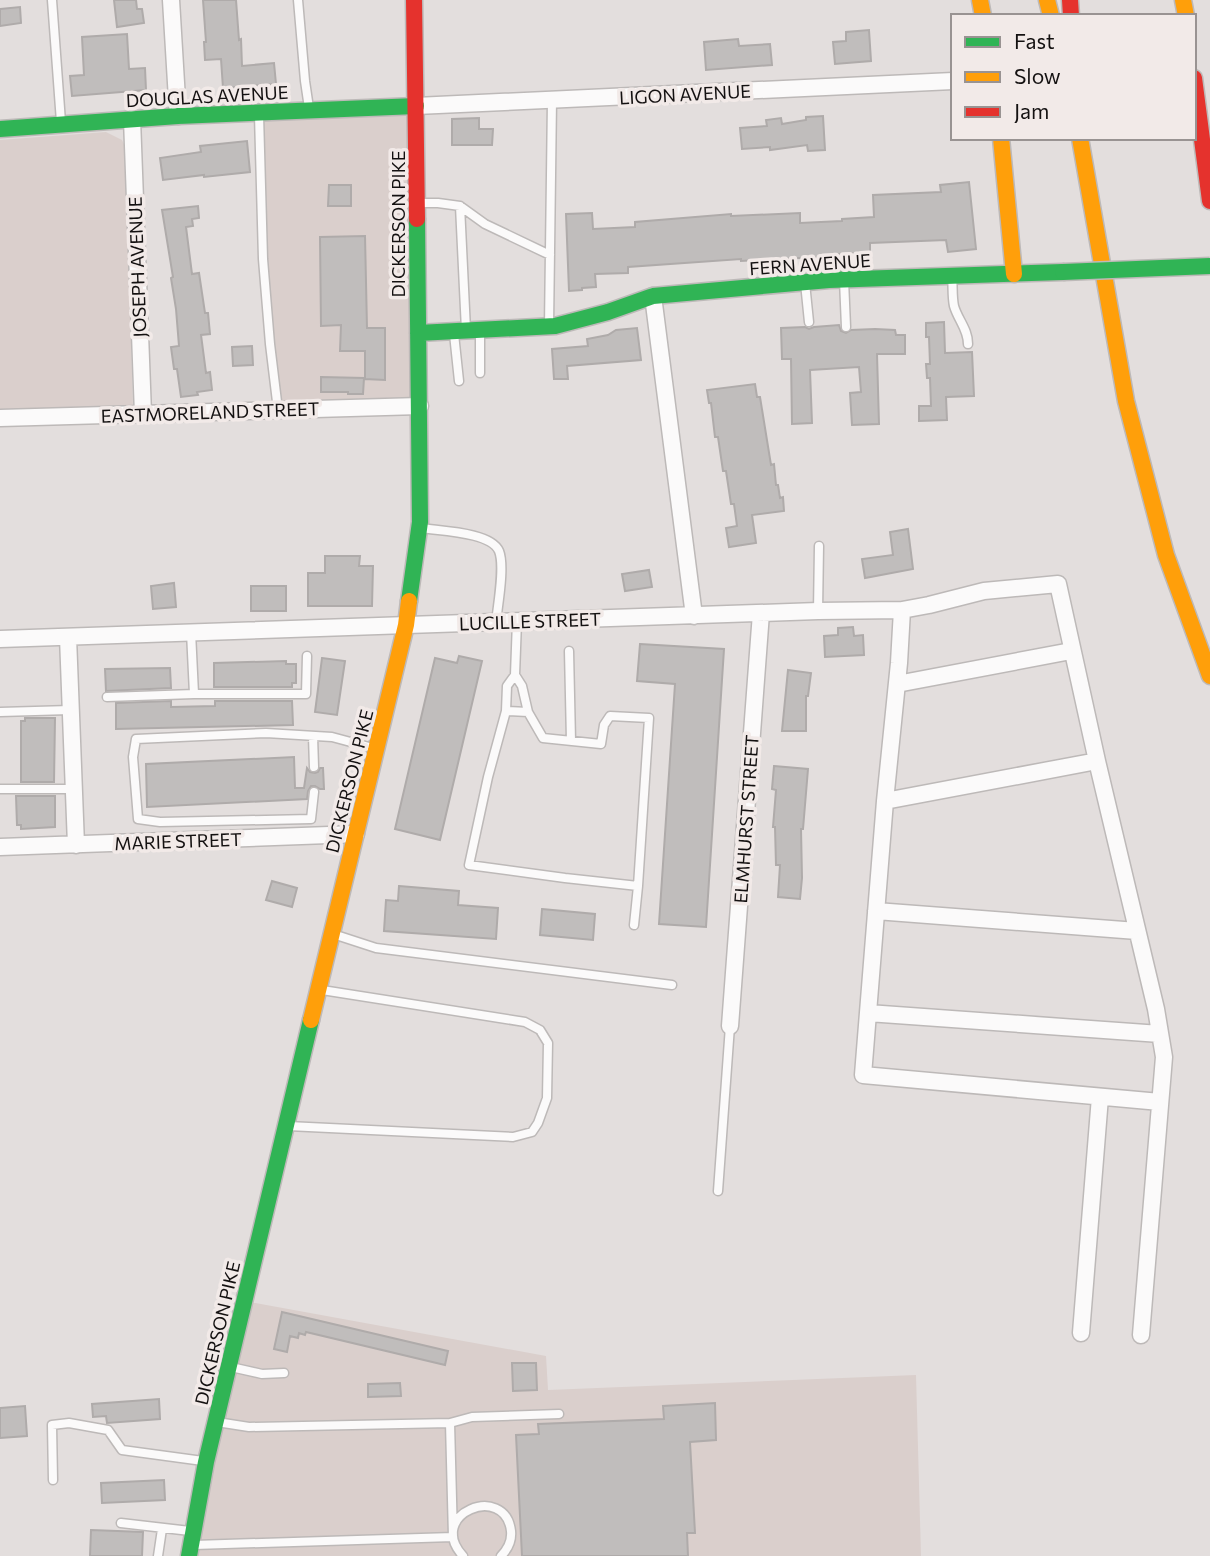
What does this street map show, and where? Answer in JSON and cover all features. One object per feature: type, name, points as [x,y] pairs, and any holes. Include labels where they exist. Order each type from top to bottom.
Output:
[{"type":"main road","name":"DICKERSON PIKE","points":[[191,1544],[215,1422],[406,625],[419,528],[420,406],[414,0]]},
{"type":"main road","points":[[1196,93],[1210,201]]},
{"type":"main road","name":"DOUGLAS AVENUE","points":[[0,129],[178,116],[416,106]]},
{"type":"main road","points":[[1001,140],[1014,274]]},
{"type":"main road","points":[[1081,140],[1126,401],[1166,555],[1210,676]]},
{"type":"main road","name":"FERN AVENUE","points":[[418,333],[549,326],[608,312],[653,296],[805,283],[1210,266]]},
{"type":"street","points":[[171,0],[178,116]]},
{"type":"street","name":"LIGON AVENUE","points":[[416,106],[951,81]]},
{"type":"street","name":"JOSEPH AVENUE","points":[[132,119],[143,414]]},
{"type":"street","points":[[653,296],[694,616]]},
{"type":"street","name":"EASTMORELAND STREET","points":[[0,418],[420,406]]},
{"type":"street","name":"LUCILLE STREET","points":[[0,639],[902,610],[984,591],[1058,584],[1071,651]]},
{"type":"street","points":[[902,610],[863,1075],[1160,1102]]},
{"type":"street","name":"ELMHURST STREET","points":[[730,1026],[761,613]]},
{"type":"street","points":[[68,636],[76,845]]},
{"type":"street","points":[[897,684],[1071,651],[1156,1009],[1164,1057],[1141,1335]]},
{"type":"street","points":[[885,801],[1097,761]]},
{"type":"street","name":"MARIE STREET","points":[[0,847],[356,834]]},
{"type":"street","points":[[876,911],[1138,931]]},
{"type":"street","points":[[868,1013],[1160,1034]]},
{"type":"street","points":[[1081,1333],[1100,1097]]},
{"type":"lane","points":[[52,0],[61,125]]},
{"type":"lane","points":[[298,0],[310,110]]},
{"type":"lane","points":[[549,326],[552,100]]},
{"type":"lane","points":[[259,112],[263,260],[278,410]]},
{"type":"lane","points":[[417,204],[460,206],[485,224],[550,256]]},
{"type":"lane","points":[[459,381],[467,330],[460,206]]},
{"type":"lane","points":[[952,276],[953,303],[968,333],[968,344]]},
{"type":"lane","points":[[844,280],[845,327]]},
{"type":"lane","points":[[805,283],[809,322]]},
{"type":"lane","points":[[467,330],[480,373]]},
{"type":"lane","points":[[419,528],[479,536],[499,550],[501,569],[496,622]]},
{"type":"lane","points":[[818,611],[819,546]]},
{"type":"lane","points":[[517,621],[515,675],[507,686],[506,711],[469,865],[638,886]]},
{"type":"lane","points":[[191,632],[194,694]]},
{"type":"lane","points":[[569,651],[572,741]]},
{"type":"lane","points":[[107,697],[306,694],[307,656]]},
{"type":"lane","points":[[515,675],[522,685],[528,712],[543,738],[601,744],[604,725],[610,716],[649,718],[634,925]]},
{"type":"lane","points":[[0,712],[71,710]]},
{"type":"lane","points":[[506,711],[528,712]]},
{"type":"lane","points":[[314,792],[311,819],[160,822],[138,819],[133,757],[136,739],[266,733],[332,737],[376,749]]},
{"type":"lane","points":[[313,736],[314,767]]},
{"type":"lane","points":[[0,789],[74,789]]},
{"type":"lane","points":[[332,934],[376,948],[672,985]]},
{"type":"lane","points":[[285,1126],[513,1137],[531,1132],[538,1123],[547,1098],[548,1043],[540,1030],[525,1022],[318,989]]},
{"type":"lane","points":[[718,1191],[730,1026]]},
{"type":"lane","points":[[228,1367],[262,1374],[284,1373]]},
{"type":"lane","points":[[215,1422],[249,1427],[450,1423],[472,1417],[559,1414]]},
{"type":"lane","points":[[53,1480],[52,1425],[69,1423],[108,1430],[122,1450],[206,1462]]},
{"type":"lane","points":[[450,1423],[453,1537],[463,1556]]},
{"type":"lane","points":[[452,1498],[472,1507]]},
{"type":"lane","points":[[453,1537],[454,1528],[464,1512],[472,1507],[491,1507],[499,1511],[510,1526],[510,1545],[501,1556]]},
{"type":"lane","points":[[121,1523],[162,1529],[191,1544],[453,1537]]},
{"type":"lane","points":[[158,1556],[162,1529]]},
{"type":"shaded area","points":[[416,106],[420,406],[278,410],[270,344],[259,112]]},
{"type":"shaded area","points":[[106,132],[122,140],[125,146],[133,406],[0,411],[0,140]]},
{"type":"shaded area","points":[[244,1301],[546,1356],[548,1390],[916,1375],[921,1556],[189,1556]]},
{"type":"building","points":[[114,0],[136,0],[137,9],[142,9],[144,23],[117,27]]},
{"type":"building","points":[[203,0],[236,0],[242,66],[274,63],[276,84],[223,88],[221,59],[205,60]]},
{"type":"building","points":[[20,7],[21,23],[0,26],[0,9]]},
{"type":"building","points":[[869,30],[871,61],[835,64],[833,42],[846,41],[846,32]]},
{"type":"building","points":[[127,34],[129,69],[145,68],[146,90],[72,96],[70,76],[84,75],[82,37]]},
{"type":"building","points":[[738,39],[739,46],[770,44],[772,65],[706,70],[704,42]]},
{"type":"building","points":[[823,116],[825,150],[808,151],[807,145],[770,150],[770,147],[742,149],[740,128],[767,126],[766,120],[781,118],[782,124],[806,120],[806,117]]},
{"type":"building","points":[[479,118],[479,129],[493,129],[492,145],[452,145],[452,119]]},
{"type":"building","points":[[247,141],[250,172],[163,180],[160,158],[201,152],[200,146]]},
{"type":"building","points":[[969,182],[976,249],[948,252],[946,240],[870,243],[870,252],[839,256],[741,259],[628,267],[628,273],[595,274],[596,287],[569,291],[566,214],[592,213],[593,229],[635,227],[635,222],[731,214],[800,213],[800,223],[842,221],[874,217],[873,195],[941,192],[940,185]]},
{"type":"building","points":[[329,185],[351,185],[351,206],[328,206]]},
{"type":"building","points":[[198,206],[199,218],[192,219],[193,226],[186,227],[192,274],[199,273],[205,313],[208,313],[210,334],[201,335],[206,373],[210,372],[212,390],[181,397],[171,347],[179,346],[173,277],[162,210]]},
{"type":"building","points":[[365,236],[367,328],[385,328],[385,380],[365,379],[365,351],[340,351],[341,325],[321,326],[320,237]]},
{"type":"building","points":[[944,322],[945,353],[972,352],[974,396],[946,397],[947,420],[919,421],[919,406],[931,406],[930,378],[927,378],[926,364],[930,364],[926,323]]},
{"type":"building","points":[[839,325],[841,331],[846,333],[851,330],[875,329],[895,330],[896,335],[905,335],[905,354],[877,354],[879,424],[852,425],[850,393],[861,392],[859,367],[810,370],[812,423],[792,424],[791,359],[782,359],[781,328],[809,329]]},
{"type":"building","points":[[637,328],[641,360],[567,366],[568,379],[554,379],[552,349],[588,346],[587,339],[608,335],[616,330]]},
{"type":"building","points":[[252,346],[253,365],[233,366],[232,347]]},
{"type":"building","points":[[321,377],[364,378],[363,394],[321,392]]},
{"type":"building","points":[[755,384],[757,397],[760,397],[771,465],[774,464],[776,485],[780,498],[783,497],[784,511],[752,515],[756,543],[729,547],[726,528],[737,526],[734,504],[731,504],[726,471],[723,471],[707,390]]},
{"type":"building","points":[[908,529],[913,569],[865,578],[862,559],[893,555],[890,532]]},
{"type":"building","points":[[325,556],[360,556],[359,566],[373,566],[372,606],[308,606],[308,573],[325,573]]},
{"type":"building","points":[[649,570],[652,587],[625,591],[622,574]]},
{"type":"building","points":[[174,583],[176,607],[153,609],[151,586]]},
{"type":"building","points":[[251,586],[286,586],[286,611],[251,611]]},
{"type":"building","points":[[853,627],[854,636],[863,635],[864,655],[825,657],[824,636],[838,635],[838,628]]},
{"type":"building","points":[[640,644],[724,649],[706,927],[659,924],[675,684],[637,681]]},
{"type":"building","points":[[459,656],[482,661],[440,840],[395,829],[435,658],[457,663]]},
{"type":"building","points":[[322,658],[345,661],[337,715],[315,712]]},
{"type":"building","points":[[286,661],[286,664],[296,664],[296,683],[292,683],[292,687],[214,687],[214,663]]},
{"type":"building","points":[[170,668],[171,688],[106,691],[105,669]]},
{"type":"building","points":[[788,670],[811,673],[806,696],[806,731],[782,731]]},
{"type":"building","points":[[171,701],[171,707],[215,706],[215,701],[292,701],[293,725],[116,729],[116,703]]},
{"type":"building","points":[[25,718],[55,718],[54,782],[21,782],[21,721],[25,721]]},
{"type":"building","points":[[294,757],[295,788],[304,788],[307,768],[315,773],[323,768],[324,789],[311,786],[307,799],[147,807],[146,764]]},
{"type":"building","points":[[774,766],[808,769],[801,829],[800,899],[778,897],[780,865],[776,865],[773,827],[776,790],[772,789]]},
{"type":"building","points":[[16,796],[55,796],[55,827],[21,829],[21,825],[17,825]]},
{"type":"building","points":[[272,881],[297,888],[292,907],[266,900]]},
{"type":"building","points":[[399,886],[459,891],[458,905],[498,908],[496,939],[384,931],[386,900],[398,901]]},
{"type":"building","points":[[542,909],[595,914],[593,940],[540,935]]},
{"type":"building","points":[[282,1312],[448,1351],[445,1365],[306,1332],[305,1335],[299,1333],[298,1338],[290,1336],[287,1352],[274,1349]]},
{"type":"building","points":[[512,1363],[536,1363],[537,1390],[513,1391]]},
{"type":"building","points":[[400,1383],[401,1396],[368,1397],[368,1384]]},
{"type":"building","points":[[159,1399],[160,1419],[107,1423],[106,1416],[93,1417],[92,1404]]},
{"type":"building","points":[[715,1403],[716,1440],[690,1442],[695,1533],[687,1533],[688,1556],[522,1556],[516,1435],[539,1434],[538,1424],[664,1419],[663,1406]]},
{"type":"building","points":[[25,1406],[27,1436],[0,1438],[0,1408]]},
{"type":"building","points":[[164,1480],[165,1500],[102,1503],[101,1483]]},
{"type":"building","points":[[91,1530],[143,1532],[142,1556],[90,1556]]},
{"type":"traffic: fast","points":[[0,129],[178,116],[416,106]]},
{"type":"traffic: fast","points":[[409,601],[420,522],[417,219]]},
{"type":"traffic: fast","points":[[1063,272],[1210,266]]},
{"type":"traffic: fast","points":[[418,333],[555,326],[608,312],[653,296],[829,280],[1063,272]]},
{"type":"traffic: fast","points":[[189,1556],[206,1462],[311,1020]]},
{"type":"traffic: slow","points":[[980,0],[983,14]]},
{"type":"traffic: slow","points":[[1047,0],[1050,14]]},
{"type":"traffic: slow","points":[[1183,0],[1186,14]]},
{"type":"traffic: slow","points":[[1001,140],[1014,274]]},
{"type":"traffic: slow","points":[[1080,140],[1126,401],[1166,555],[1210,676]]},
{"type":"traffic: slow","points":[[311,1020],[406,625],[409,601]]},
{"type":"traffic: jam","points":[[414,0],[417,219]]},
{"type":"traffic: jam","points":[[1070,0],[1071,14]]},
{"type":"traffic: jam","points":[[1196,93],[1210,201]]}]
